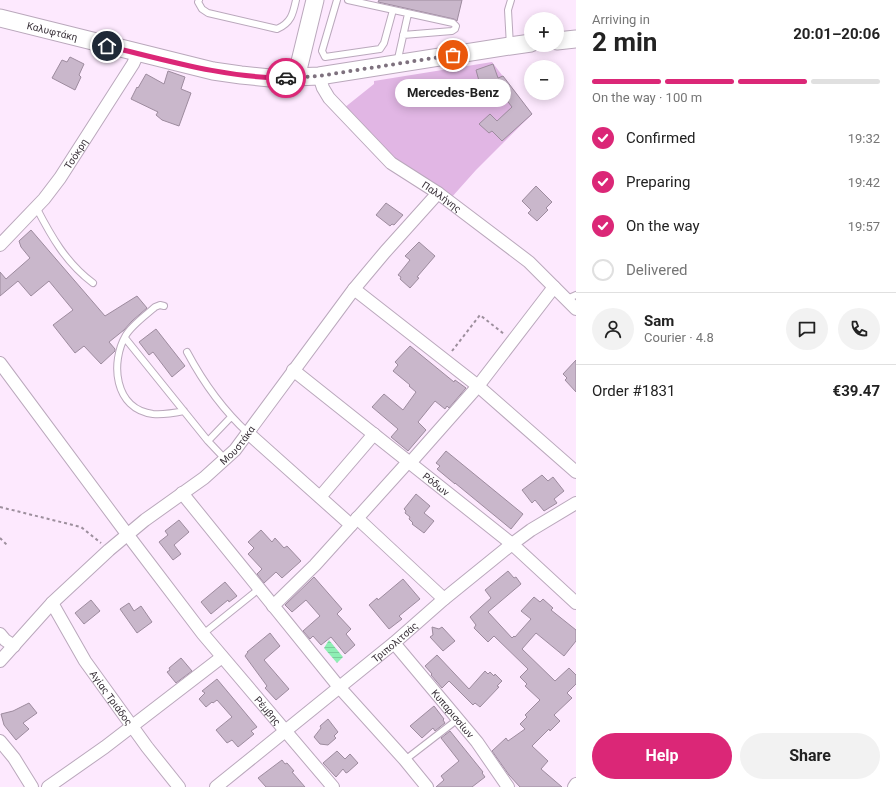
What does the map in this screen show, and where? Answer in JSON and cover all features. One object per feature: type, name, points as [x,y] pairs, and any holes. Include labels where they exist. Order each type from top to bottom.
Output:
[{"type":"main road","points":[[296,78],[315,0]]},
{"type":"main road","name":"Καλυφτάκη","points":[[0,18],[213,71],[270,78],[319,76],[524,44]]},
{"type":"main road","points":[[564,40],[576,39]]},
{"type":"street","name":"Τσόκρη","points":[[0,245],[36,207],[60,178],[133,64],[138,53]]},
{"type":"street","name":"Παλλήνης","points":[[319,76],[323,88],[329,98],[391,163],[438,194],[529,262],[554,286],[571,297],[576,309]]},
{"type":"street","name":"Μουστάκα","points":[[0,661],[52,603],[108,550],[127,534],[204,478],[235,450],[354,289],[385,252],[438,194]]},
{"type":"street","points":[[273,606],[315,565],[478,386],[554,286]]},
{"type":"street","points":[[354,289],[478,386],[576,472]]},
{"type":"street","name":"Ρέμβης","points":[[0,363],[203,634],[333,787]]},
{"type":"street","name":"Ρόδων","points":[[293,370],[512,544],[576,603]]},
{"type":"street","points":[[248,433],[320,497],[354,521],[444,599]]},
{"type":"street","points":[[320,497],[374,434]]},
{"type":"street","points":[[182,493],[339,687],[405,760],[427,787]]},
{"type":"street","name":"Τριπολιτσάς","points":[[216,787],[394,643],[444,599],[512,544],[531,530],[576,503]]},
{"type":"street","name":"Αγίας Τριάδος","points":[[52,603],[85,661],[147,747],[179,787]]},
{"type":"street","points":[[0,634],[5,640],[14,646]]},
{"type":"street","name":"Κυπαρισσίων","points":[[394,643],[477,742],[508,787]]},
{"type":"street","points":[[48,787],[81,765],[222,657]]},
{"type":"street","points":[[0,741],[14,758],[32,787]]},
{"type":"lane","points":[[199,0],[198,2],[202,8],[208,13],[277,29],[285,25],[290,19],[296,0]]},
{"type":"lane","points":[[337,0],[322,52],[325,57],[380,49],[384,43],[393,10]]},
{"type":"lane","points":[[348,0],[453,23],[456,28],[452,31],[403,35]]},
{"type":"lane","points":[[510,46],[508,10],[511,0]]},
{"type":"lane","points":[[396,64],[408,14]]},
{"type":"lane","points":[[36,207],[58,247],[76,269],[93,283]]},
{"type":"lane","points":[[164,306],[155,306],[127,333],[117,360],[116,370],[120,388],[125,398],[134,406],[152,414],[184,411]]},
{"type":"lane","points":[[125,338],[208,441],[225,459]]},
{"type":"lane","points":[[187,352],[203,380],[231,417],[248,433]]},
{"type":"lane","points":[[208,441],[231,417]]},
{"type":"lane","points":[[203,634],[259,589]]},
{"type":"lane","points":[[405,760],[458,719]]},
{"type":"path","points":[[445,360],[480,315],[513,341]]},
{"type":"path","points":[[0,507],[81,527],[108,550]]},
{"type":"path","points":[[0,538],[7,545]]},
{"type":"shaded area","points":[[492,62],[532,114],[476,170],[451,198],[405,168],[344,108],[374,84],[374,81]]},
{"type":"shaded area","points":[[329,640],[343,657],[337,663],[324,648]]},
{"type":"building","points":[[379,0],[462,0],[457,21],[454,19],[378,2]]},
{"type":"building","points":[[70,57],[84,64],[79,75],[81,77],[75,90],[52,78],[62,60],[67,62]]},
{"type":"building","points":[[493,64],[498,78],[503,76],[532,114],[502,141],[492,131],[489,133],[479,124],[490,114],[497,121],[512,107],[502,94],[485,103],[476,70]]},
{"type":"building","points":[[168,71],[185,77],[181,89],[191,93],[179,126],[162,120],[156,115],[158,112],[131,99],[146,74],[164,84]]},
{"type":"building","points":[[536,186],[552,202],[546,208],[548,210],[537,221],[528,213],[531,210],[522,201]]},
{"type":"building","points":[[386,203],[403,215],[394,225],[392,224],[390,226],[376,215]]},
{"type":"building","points":[[31,230],[105,316],[137,296],[147,308],[109,342],[115,351],[101,364],[84,346],[75,353],[53,325],[73,310],[49,281],[31,296],[18,281],[0,296],[0,272],[6,279],[30,258],[21,247],[19,241]]},
{"type":"building","points":[[419,242],[435,256],[417,277],[419,278],[410,288],[400,279],[401,277],[398,275],[410,260],[405,256]]},
{"type":"building","points":[[156,329],[185,366],[172,377],[153,352],[149,355],[139,342]]},
{"type":"building","points":[[410,346],[454,382],[455,380],[466,388],[449,408],[447,406],[445,409],[435,401],[418,422],[426,430],[408,451],[391,437],[398,429],[372,407],[384,394],[403,410],[416,392],[393,371],[398,365],[395,362]]},
{"type":"building","points":[[576,360],[576,392],[565,380],[567,378],[563,374]]},
{"type":"building","points":[[446,451],[523,514],[511,529],[437,469],[440,466],[436,463]]},
{"type":"building","points":[[542,475],[548,481],[553,477],[564,491],[554,499],[557,503],[544,511],[535,500],[532,503],[522,490]]},
{"type":"building","points":[[416,494],[430,506],[424,513],[434,521],[424,533],[412,524],[413,523],[409,519],[410,517],[405,513],[406,511],[404,509]]},
{"type":"building","points":[[179,520],[189,532],[174,545],[181,554],[173,560],[159,542],[168,535],[165,531]]},
{"type":"building","points":[[261,530],[272,542],[275,538],[284,548],[287,546],[301,561],[282,578],[276,572],[264,583],[257,574],[262,569],[248,554],[254,548],[248,542]]},
{"type":"building","points":[[508,571],[514,578],[516,577],[521,584],[488,612],[512,638],[514,636],[515,637],[531,619],[521,611],[534,597],[540,602],[543,599],[553,608],[551,610],[576,630],[576,641],[564,656],[536,633],[522,649],[555,681],[569,668],[576,675],[576,684],[567,693],[572,698],[554,715],[560,721],[550,731],[549,729],[532,746],[548,761],[541,769],[562,787],[520,787],[509,775],[492,751],[506,738],[508,741],[525,729],[520,724],[527,717],[525,715],[540,700],[525,686],[527,684],[520,677],[528,669],[494,636],[488,642],[474,628],[476,625],[470,617],[491,598],[485,590]]},
{"type":"building","points":[[314,577],[342,609],[337,614],[351,629],[346,634],[355,645],[345,654],[331,637],[321,645],[313,636],[310,639],[303,631],[320,616],[306,600],[292,612],[285,605]]},
{"type":"building","points":[[403,579],[420,599],[399,616],[402,619],[389,629],[369,605],[377,598],[378,600]]},
{"type":"building","points":[[225,582],[237,596],[229,602],[228,600],[211,614],[201,602]]},
{"type":"building","points":[[91,600],[100,611],[84,624],[75,613]]},
{"type":"building","points":[[129,603],[134,611],[141,606],[152,622],[137,633],[120,609]]},
{"type":"building","points":[[432,627],[439,629],[442,627],[455,641],[443,651],[430,637],[433,635]]},
{"type":"building","points":[[270,633],[280,646],[264,660],[289,689],[276,700],[265,688],[267,686],[245,656],[247,652]]},
{"type":"building","points":[[437,655],[469,689],[485,671],[488,674],[490,672],[494,676],[495,674],[502,681],[497,686],[499,687],[480,707],[475,703],[473,705],[449,681],[442,688],[431,675],[432,674],[425,666]]},
{"type":"building","points":[[181,658],[192,671],[176,683],[167,672],[170,670],[169,668]]},
{"type":"building","points":[[217,679],[257,727],[251,731],[254,734],[238,747],[232,740],[227,743],[216,730],[232,717],[217,700],[206,707],[199,699],[205,693],[202,691]]},
{"type":"building","points":[[29,703],[37,713],[23,723],[29,729],[16,740],[4,725],[1,714],[13,711]]},
{"type":"building","points":[[434,706],[444,719],[443,720],[445,723],[435,731],[433,728],[422,738],[410,726]]},
{"type":"building","points":[[328,719],[338,732],[334,736],[336,738],[328,745],[320,744],[314,737],[321,728],[320,726]]},
{"type":"building","points":[[450,731],[483,772],[482,773],[485,777],[472,787],[436,787],[444,780],[441,776],[459,761],[441,738]]},
{"type":"building","points":[[337,751],[345,759],[350,754],[358,763],[346,773],[343,769],[336,777],[323,763]]},
{"type":"building","points":[[282,760],[294,771],[292,772],[305,787],[266,787],[258,778]]},
{"type":"way so far","points":[[286,78],[319,76],[453,55]]},
{"type":"place","name":"Mercedes-Benz","points":[[453,55]]},
{"type":"route","points":[[107,46],[213,71],[270,78],[286,78]]}]
